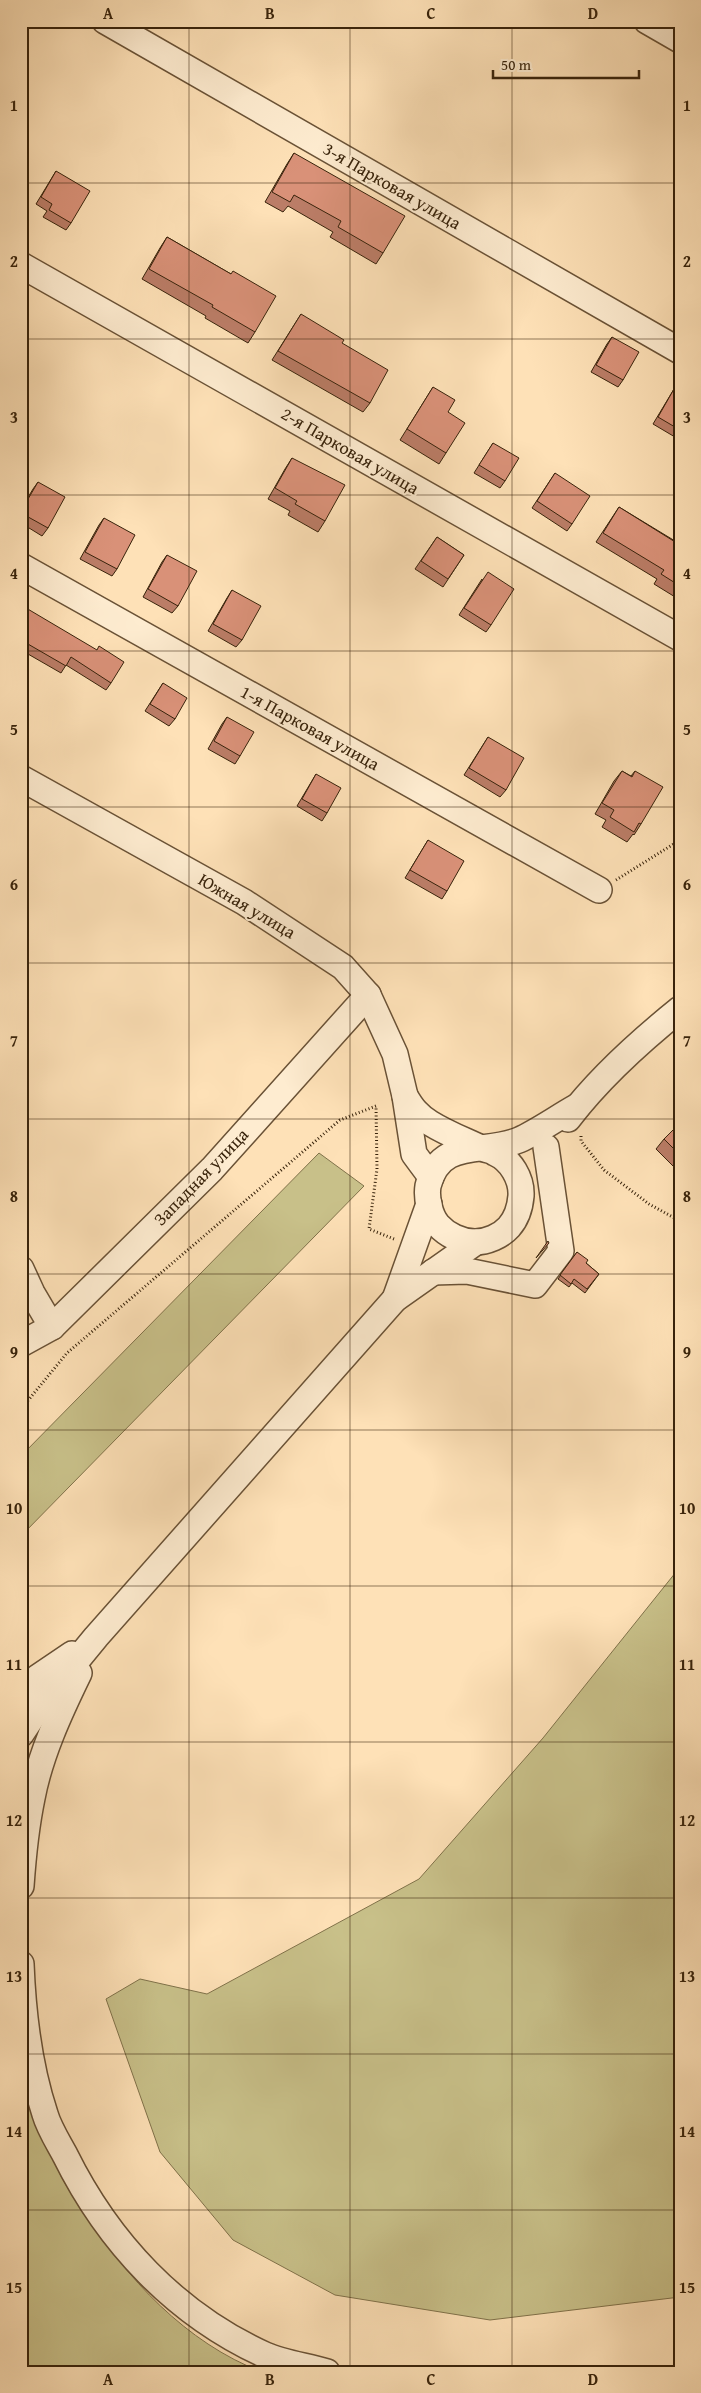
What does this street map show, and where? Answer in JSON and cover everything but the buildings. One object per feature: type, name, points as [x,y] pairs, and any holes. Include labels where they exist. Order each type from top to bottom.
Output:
[{"type":"street","name":"3-я Парковая улица","points":[[105,21],[680,351]]},
{"type":"street","points":[[647,21],[680,40]]},
{"type":"street","name":"2-я Парковая улица","points":[[21,265],[680,638]]},
{"type":"street","name":"1-я Парковая улица","points":[[21,566],[599,890]]},
{"type":"street","name":"Южная улица","points":[[21,778],[244,902],[343,967],[368,994],[395,1054],[405,1096],[414,1154],[431,1177]]},
{"type":"street","name":"Западная улица","points":[[21,1344],[52,1327],[212,1169],[368,994]]},
{"type":"street","points":[[578,1106],[519,1140],[481,1148],[466,1148],[451,1154],[439,1164],[431,1177],[427,1192],[429,1204],[437,1223],[446,1233],[460,1240],[476,1242],[491,1239],[510,1226],[520,1206],[522,1190],[530,1168],[578,1106],[646,1036],[680,1009]]},
{"type":"street","points":[[405,1096],[414,1111],[429,1123],[481,1148],[496,1153],[508,1162],[517,1175],[522,1190]]},
{"type":"street","points":[[433,1272],[467,1271],[535,1285],[561,1251],[546,1147]]},
{"type":"street","points":[[395,1298],[429,1204]]},
{"type":"street","points":[[21,1734],[41,1704],[96,1637],[395,1298],[476,1242]]},
{"type":"street","points":[[21,1269],[32,1293],[52,1327]]},
{"type":"street","points":[[21,1695],[38,1677],[96,1637]]},
{"type":"street","points":[[21,1886],[32,1797],[45,1750],[67,1697],[96,1637]]},
{"type":"street","points":[[21,1964],[29,2048],[45,2115],[77,2179],[115,2236],[161,2288],[213,2328],[266,2356],[327,2372]]},
{"type":"path","points":[[599,890],[680,840]]},
{"type":"path","points":[[21,1409],[67,1353],[340,1120],[376,1106],[378,1169],[369,1228],[412,1248]]},
{"type":"path","points":[[578,1106],[582,1141],[604,1170],[649,1204],[680,1221]]},
{"type":"shaded area","points":[[319,1153],[364,1186],[21,1536],[21,1456]]},
{"type":"shaded area","points":[[680,1567],[680,2297],[490,2320],[335,2295],[233,2240],[160,2152],[106,1999],[140,1979],[207,1994],[419,1879],[543,1738]]},
{"type":"shaded area","points":[[21,2069],[39,2123],[61,2176],[119,2260],[160,2306],[183,2326],[234,2360],[262,2372],[21,2372]]}]
